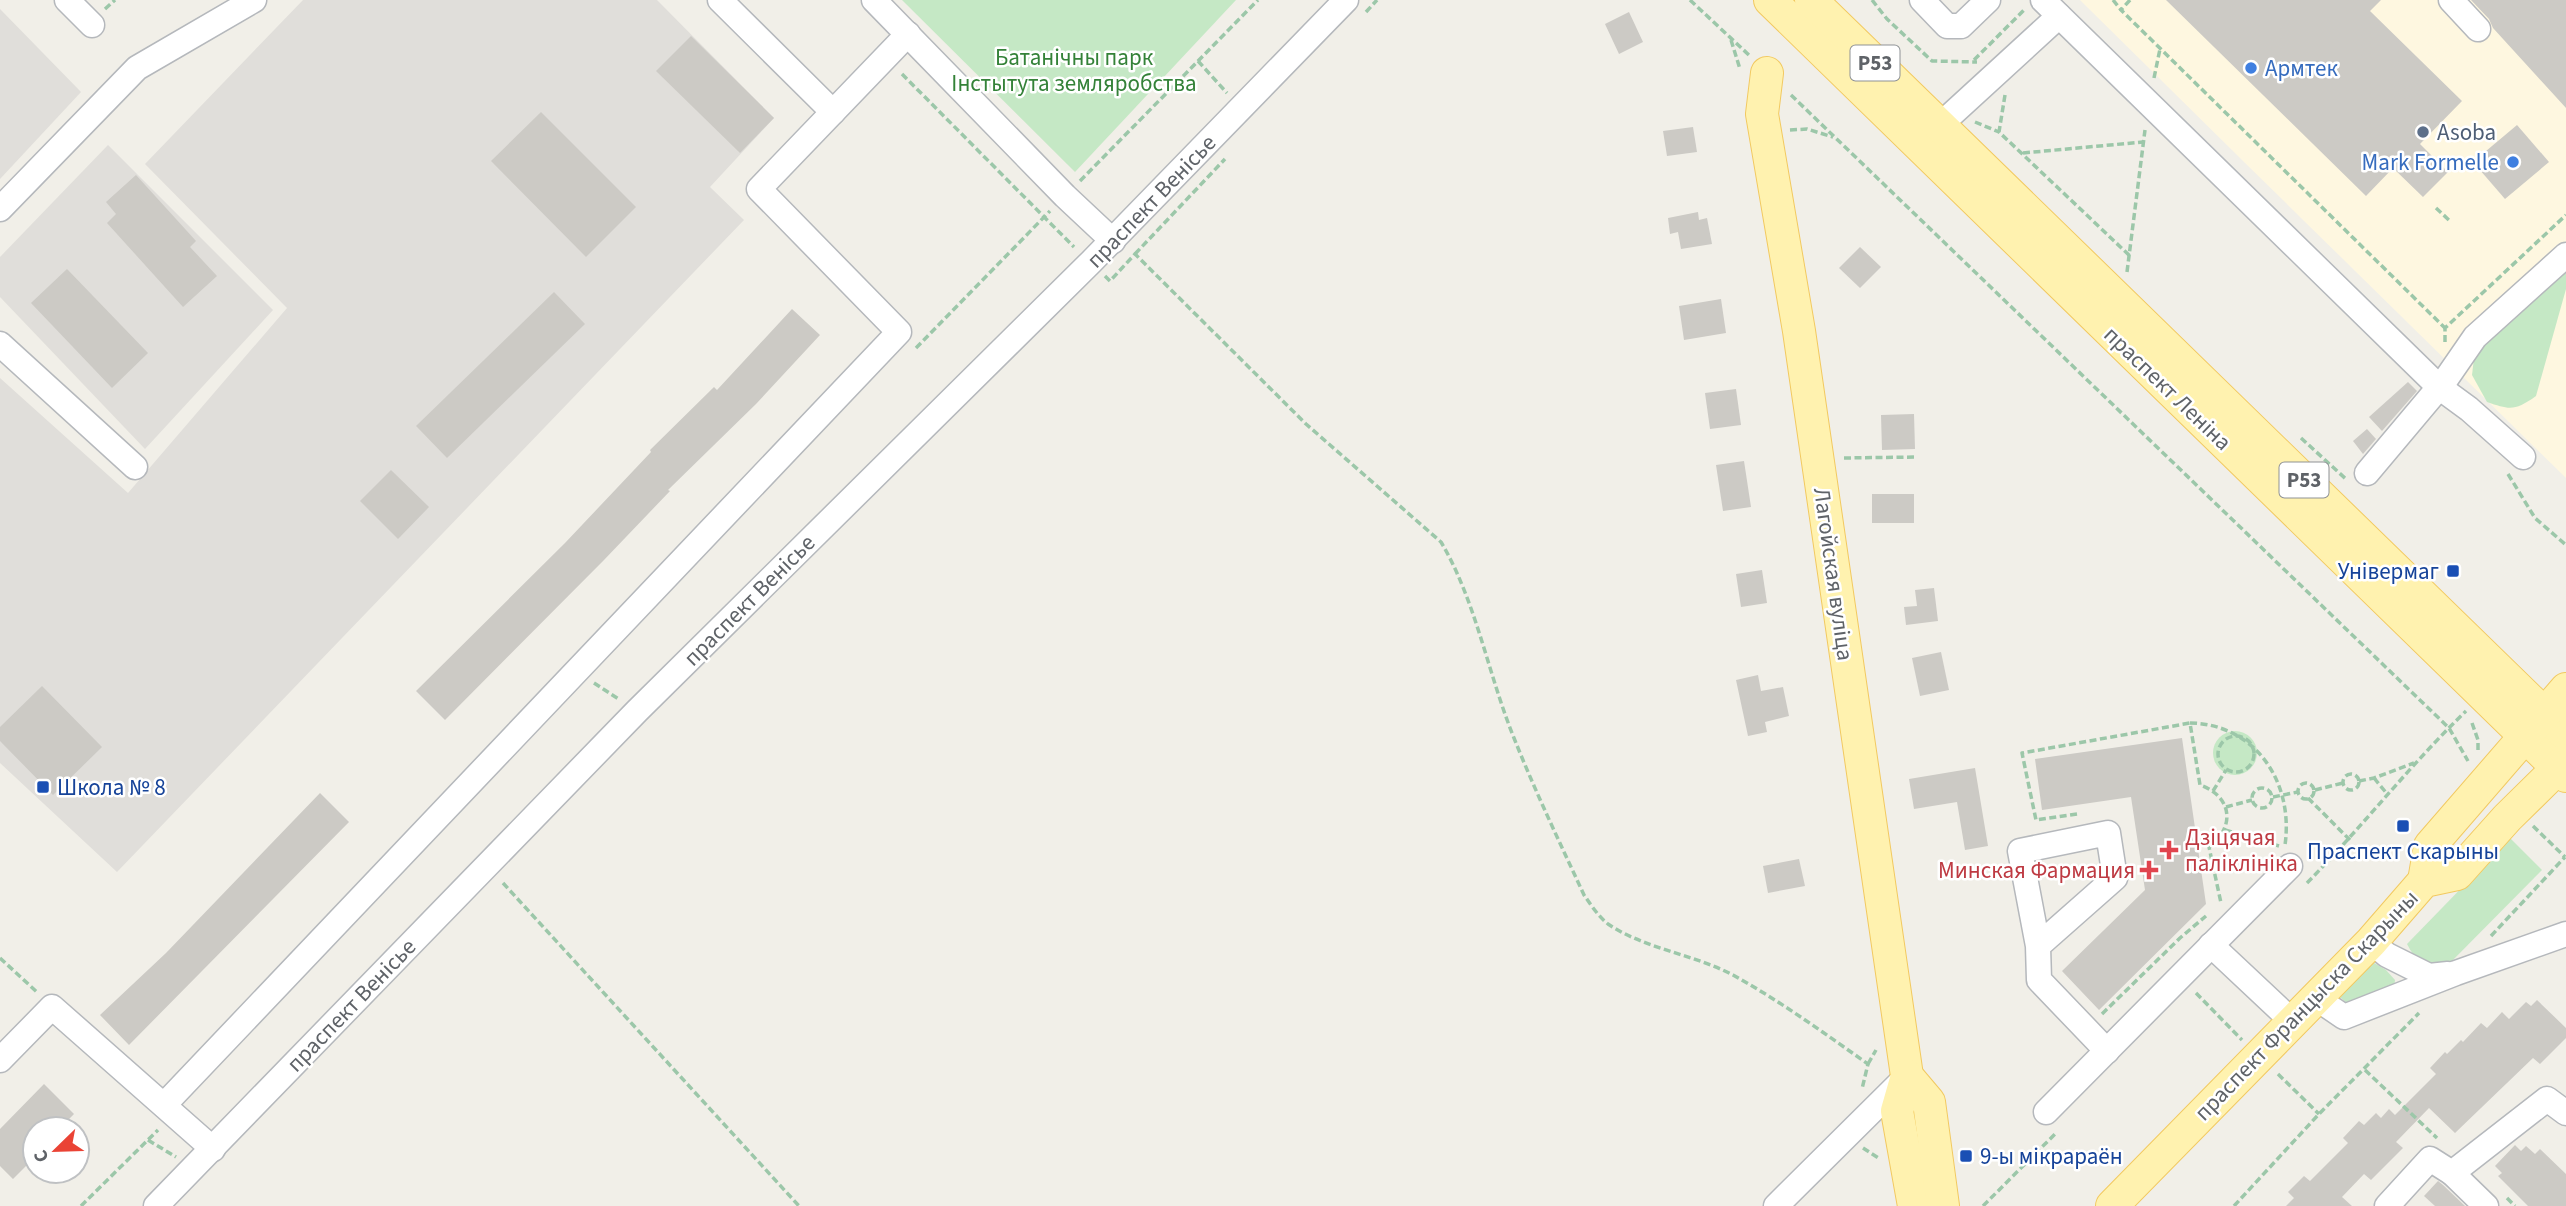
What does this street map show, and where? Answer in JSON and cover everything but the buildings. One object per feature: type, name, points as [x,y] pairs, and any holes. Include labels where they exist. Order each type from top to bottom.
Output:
[{"type":"main road","name":"праспект Леніна","points":[[1770,0],[1929,135],[2545,728],[2563,768]]},
{"type":"main road","name":"праспект Леніна","points":[[1811,0],[1929,135]]},
{"type":"main road","name":"Лагойская вуліца","points":[[1767,73],[1762,114],[1799,331],[1907,1076],[1897,1111],[1914,1206]]},
{"type":"main road","points":[[2424,881],[2430,846],[2545,728],[2566,689]]},
{"type":"main road","name":"праспект Францыска Скарыны","points":[[2112,1206],[2371,942],[2424,881],[2457,874],[2507,818],[2563,768]]},
{"type":"main road","points":[[1907,1076],[1929,1102],[1943,1206]]},
{"type":"street","points":[[67,0],[92,25]]},
{"type":"street","points":[[0,209],[137,68],[254,0]]},
{"type":"street","points":[[720,0],[833,112]]},
{"type":"street","points":[[874,0],[1065,196],[1113,241]]},
{"type":"street","name":"праспект Венісье","points":[[156,1206],[486,864],[637,711],[1113,241],[1346,0]]},
{"type":"street","points":[[1922,0],[1947,26],[1961,26],[1987,1]]},
{"type":"street","points":[[2451,0],[2478,29]]},
{"type":"street","points":[[1929,135],[1984,67],[2043,8],[2149,103],[2469,409],[2512,460]]},
{"type":"street","points":[[164,1105],[899,332],[758,189],[908,34]]},
{"type":"street","points":[[2367,473],[2442,383],[2474,337],[2566,256]]},
{"type":"street","points":[[0,344],[135,467]]},
{"type":"street","points":[[2038,946],[2115,878],[2108,833],[2020,851],[2038,946],[2039,980],[2107,1051]]},
{"type":"street","points":[[2046,1112],[2290,866]]},
{"type":"street","points":[[2316,999],[2344,1017],[2566,934]]},
{"type":"street","points":[[2216,940],[2293,1022]]},
{"type":"street","points":[[2371,942],[2387,955],[2429,976],[2456,973]]},
{"type":"street","points":[[0,1060],[52,1007],[213,1149]]},
{"type":"street","points":[[1776,1206],[1907,1076]]},
{"type":"street","points":[[2452,1173],[2547,1100],[2562,1104]]},
{"type":"street","points":[[2387,1206],[2430,1159],[2452,1173],[2486,1206]]},
{"type":"path","points":[[1690,0],[2449,728],[2472,705]]},
{"type":"path","points":[[1872,0],[1887,19],[1932,61],[1984,67],[2006,90],[1999,132]]},
{"type":"path","points":[[2113,0],[2445,328]]},
{"type":"path","points":[[2121,10],[2130,0]]},
{"type":"path","points":[[1984,67],[2043,8]]},
{"type":"path","points":[[1975,122],[1999,132],[2130,256],[2143,142],[2160,49]]},
{"type":"path","points":[[886,57],[1043,218],[1110,281],[1135,254],[1307,424],[1441,542],[1466,600],[1513,738],[1584,895],[1595,911],[1607,923],[1632,937],[1675,951],[1729,974],[1773,999],[1868,1063],[1860,1097]]},
{"type":"path","points":[[1198,61],[1241,109]]},
{"type":"path","points":[[1783,136],[1798,128],[1835,137]]},
{"type":"path","points":[[2022,153],[2143,142]]},
{"type":"path","points":[[2436,208],[2450,221]]},
{"type":"path","points":[[2442,383],[2445,328],[2566,215]]},
{"type":"path","points":[[1818,461],[1845,457],[1917,457]]},
{"type":"path","points":[[2512,460],[2535,518],[2566,545]]},
{"type":"path","points":[[2453,571],[2454,579]]},
{"type":"path","points":[[593,681],[637,711]]},
{"type":"path","points":[[2466,712],[2478,740],[2478,755]]},
{"type":"path","points":[[2190,723],[2222,728],[2245,739],[2267,761],[2280,795],[2286,820],[2284,848],[2225,830]]},
{"type":"path","points":[[2227,738],[2245,739],[2252,747],[2251,764],[2237,772],[2226,770],[2219,760],[2219,748],[2227,738]]},
{"type":"path","points":[[2359,781],[2416,762]]},
{"type":"path","points":[[2213,791],[2226,770]]},
{"type":"path","points":[[2349,774],[2357,776],[2359,781],[2358,786],[2352,790],[2346,789],[2343,783],[2349,774]]},
{"type":"path","points":[[2374,778],[2388,795]]},
{"type":"path","points":[[2314,790],[2343,783]]},
{"type":"path","points":[[2298,792],[2300,785],[2312,785],[2313,795],[2308,798]]},
{"type":"path","points":[[2259,789],[2266,789],[2272,797],[2266,808],[2256,807],[2252,800],[2259,789]]},
{"type":"path","points":[[2272,797],[2298,792]]},
{"type":"path","points":[[2298,792],[2303,798],[2308,798],[2350,840]]},
{"type":"path","points":[[2216,940],[2221,904],[2209,847],[2217,842],[2225,830],[2226,807],[2252,800]]},
{"type":"path","points":[[2491,936],[2566,856]]},
{"type":"path","points":[[486,864],[799,1206]]},
{"type":"path","points":[[0,958],[52,1007]]},
{"type":"path","points":[[2234,1206],[2319,1114],[2420,1012]]},
{"type":"path","points":[[2365,1070],[2438,1139]]},
{"type":"path","points":[[1845,1137],[1880,1158],[1882,1170]]},
{"type":"path","points":[[148,1140],[194,1168]]},
{"type":"shaded area","points":[[303,0],[657,0],[774,118],[710,187],[744,220],[117,872],[0,763],[0,378],[128,493],[287,308],[145,164]]},
{"type":"shaded area","points":[[2080,0],[2566,0],[2566,478],[2240,158]]},
{"type":"shaded area","points":[[0,9],[81,92],[0,179]]},
{"type":"shaded area","points":[[108,145],[273,310],[145,449],[0,297],[0,257]]},
{"type":"green space","name":"Батанічны парк Інстытута земляробства","points":[[902,0],[1236,0],[1075,172]]},
{"type":"green space","points":[[2566,265],[2566,289],[2536,396],[2512,408],[2487,402],[2472,375],[2474,358],[2488,338]]},
{"type":"green space","points":[[2235,731],[2250,738],[2257,753],[2250,768],[2235,775],[2220,768],[2213,753],[2220,738]]},
{"type":"green space","points":[[2510,838],[2542,870],[2448,965],[2434,967],[2423,964],[2407,944]]},
{"type":"green space","points":[[2369,960],[2386,970],[2395,980],[2394,989],[2347,1003],[2336,994]]},
{"type":"place","name":"Армтек","points":[[2251,68]]},
{"type":"place","name":"Asoba","points":[[2423,132]]},
{"type":"place","name":"Mark Formelle","points":[[2513,162]]},
{"type":"place","name":"Універмаг","points":[[2453,571]]},
{"type":"place","name":"Школа № 8","points":[[43,787]]},
{"type":"place","name":"Праспект Скарыны","points":[[2403,826]]},
{"type":"place","name":"Дзіцячая паліклініка","points":[[2169,850]]},
{"type":"place","name":"Минская Фармация","points":[[2149,870]]},
{"type":"place","name":"9-ы мікрараён","points":[[1966,1156]]}]
